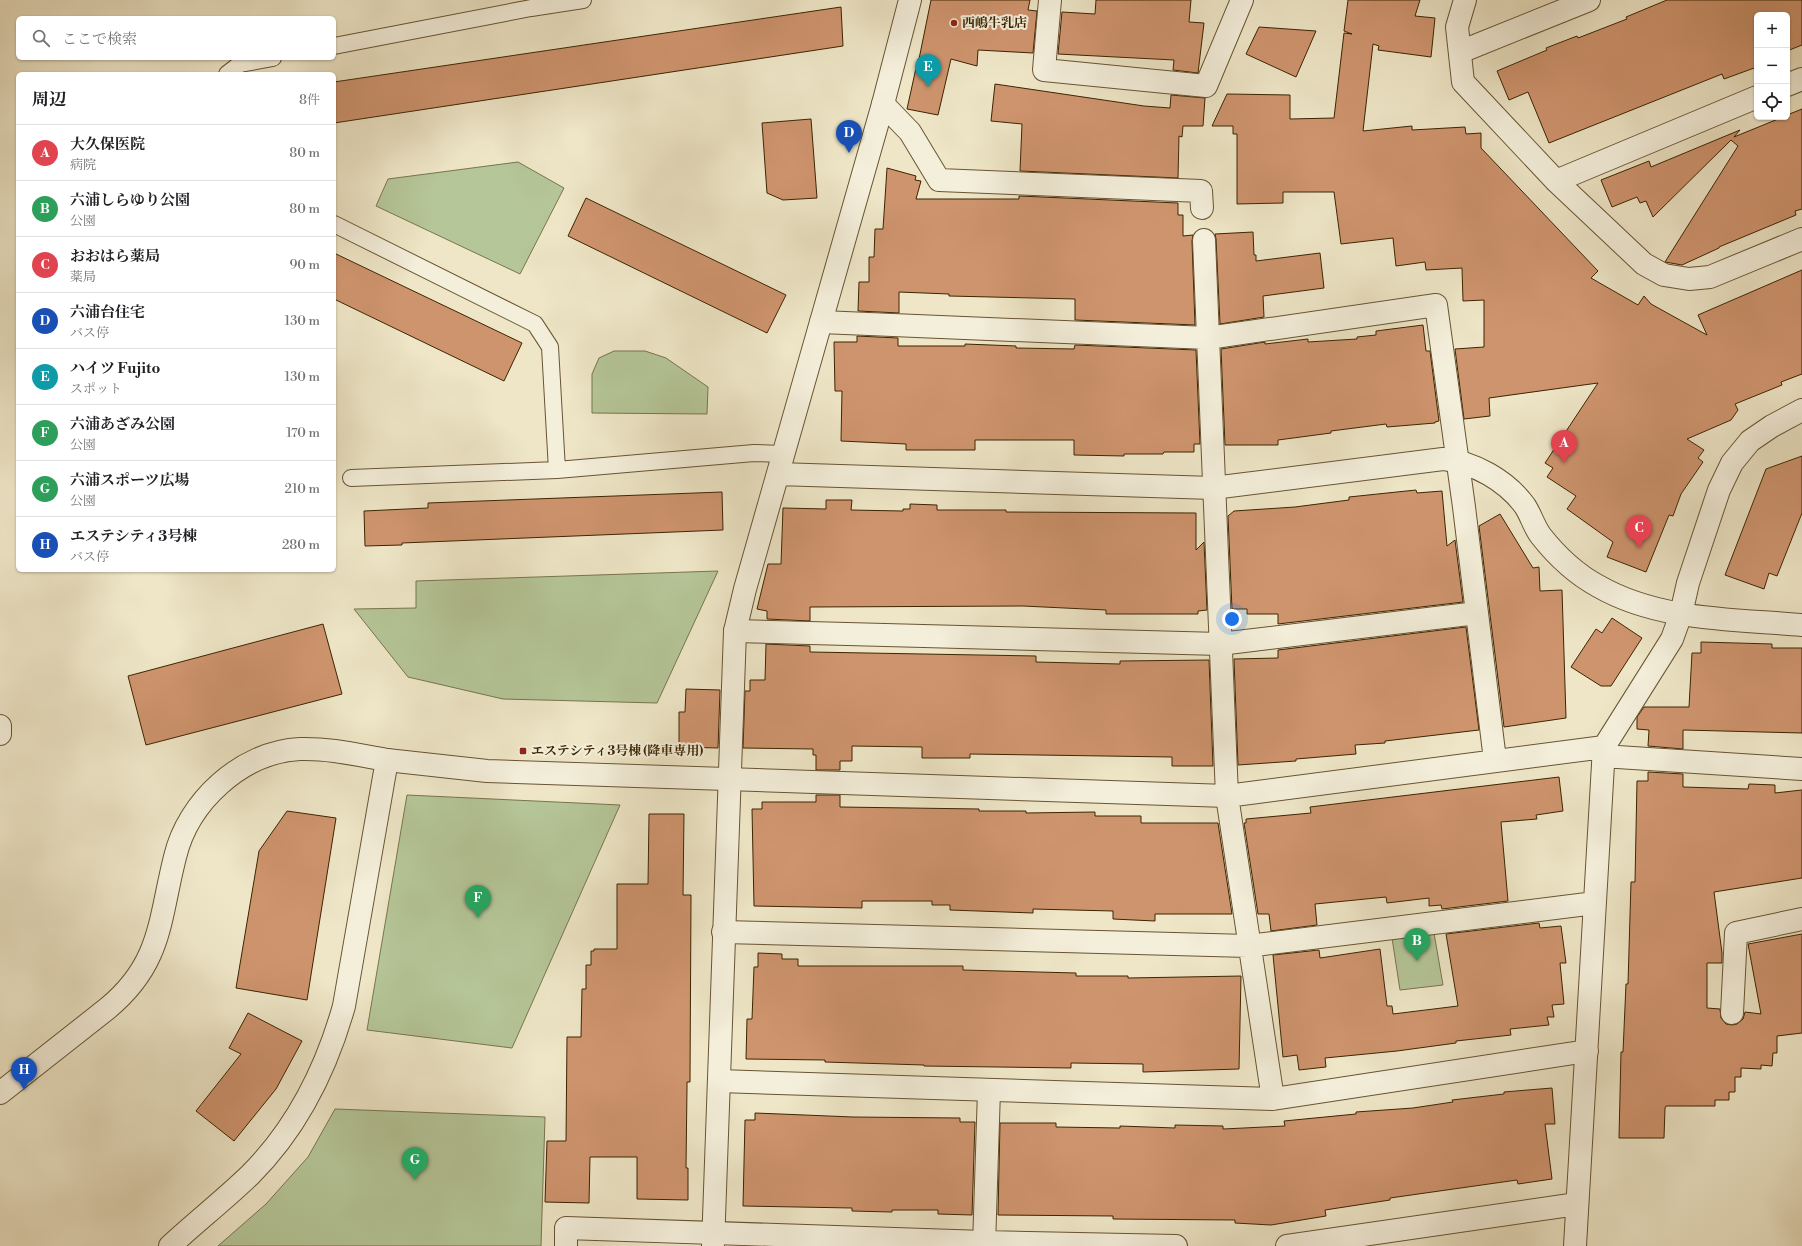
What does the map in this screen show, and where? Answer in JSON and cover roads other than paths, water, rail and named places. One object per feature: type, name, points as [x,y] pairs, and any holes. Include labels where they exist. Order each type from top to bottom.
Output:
[{"type":"street","points":[[714,1239],[735,631],[745,588],[883,104],[910,0]]},
{"type":"street","points":[[1050,0],[1044,70],[1206,86],[1242,0]]},
{"type":"street","points":[[1465,0],[1457,27],[1463,82],[1556,181],[1644,264],[1664,275],[1689,279],[1710,277],[1802,239]]},
{"type":"street","points":[[1460,52],[1589,0]]},
{"type":"street","points":[[1790,84],[1802,79]]},
{"type":"street","points":[[1556,181],[1754,99]]},
{"type":"street","points":[[883,104],[910,132],[939,180],[1201,191],[1202,208]]},
{"type":"street","points":[[1204,240],[1213,488],[1227,796],[1248,946],[1273,1099]]},
{"type":"street","points":[[821,322],[1208,338],[1436,305],[1495,760]]},
{"type":"street","points":[[1575,1246],[1603,752],[1672,639],[1681,614],[1693,569],[1720,490],[1732,463],[1750,442],[1772,426],[1802,410]]},
{"type":"street","points":[[780,464],[1213,488],[1443,458],[1457,460],[1489,474],[1517,496],[1526,508],[1540,534],[1551,547],[1596,585],[1613,594],[1651,609],[1681,614],[1802,625]]},
{"type":"street","points":[[735,631],[1220,644],[1477,613]]},
{"type":"street","points":[[0,726],[0,733]]},
{"type":"street","points":[[0,1092],[108,1008],[123,995],[135,981],[152,951],[158,934],[175,855],[183,831],[207,796],[223,781],[239,770],[260,759],[279,752],[298,749],[339,751],[387,760],[487,771],[1227,796],[1495,760],[1603,752],[1802,770]]},
{"type":"street","points":[[170,1246],[250,1175],[274,1149],[310,1095],[325,1063],[336,1034],[344,1006],[387,760]]},
{"type":"street","points":[[724,932],[1248,946],[1595,903]]},
{"type":"street","points":[[1732,1013],[1736,933],[1802,919]]},
{"type":"street","points":[[719,1081],[1273,1099],[1587,1051]]},
{"type":"street","points":[[984,1244],[989,1090]]},
{"type":"street","points":[[1287,1246],[1577,1204]]},
{"type":"street","points":[[566,1246],[566,1228],[714,1239],[1176,1246]]},
{"type":"lane","points":[[336,46],[532,8],[583,0]]},
{"type":"lane","points":[[230,72],[240,64],[262,60]]},
{"type":"lane","points":[[336,225],[535,324],[550,347],[557,470]]},
{"type":"lane","points":[[351,478],[557,470],[754,453],[780,464]]},
{"type":"place","name":"西嶋牛乳店","points":[[954,23]]},
{"type":"place","name":"ハイツ Fujito","points":[[928,87]]},
{"type":"place","name":"六浦台住宅","points":[[849,153]]},
{"type":"place","name":"大久保医院","points":[[1564,463]]},
{"type":"place","name":"おおはら薬局","points":[[1639,548]]},
{"type":"place","name":"エステシティ3号棟 (降車専用)","points":[[523,751]]},
{"type":"place","name":"六浦あざみ公園","points":[[478,918]]},
{"type":"place","name":"六浦しらゆり公園","points":[[1417,961]]},
{"type":"place","name":"エステシティ3号棟","points":[[24,1090]]},
{"type":"place","name":"六浦スポーツ広場","points":[[415,1180]]}]
